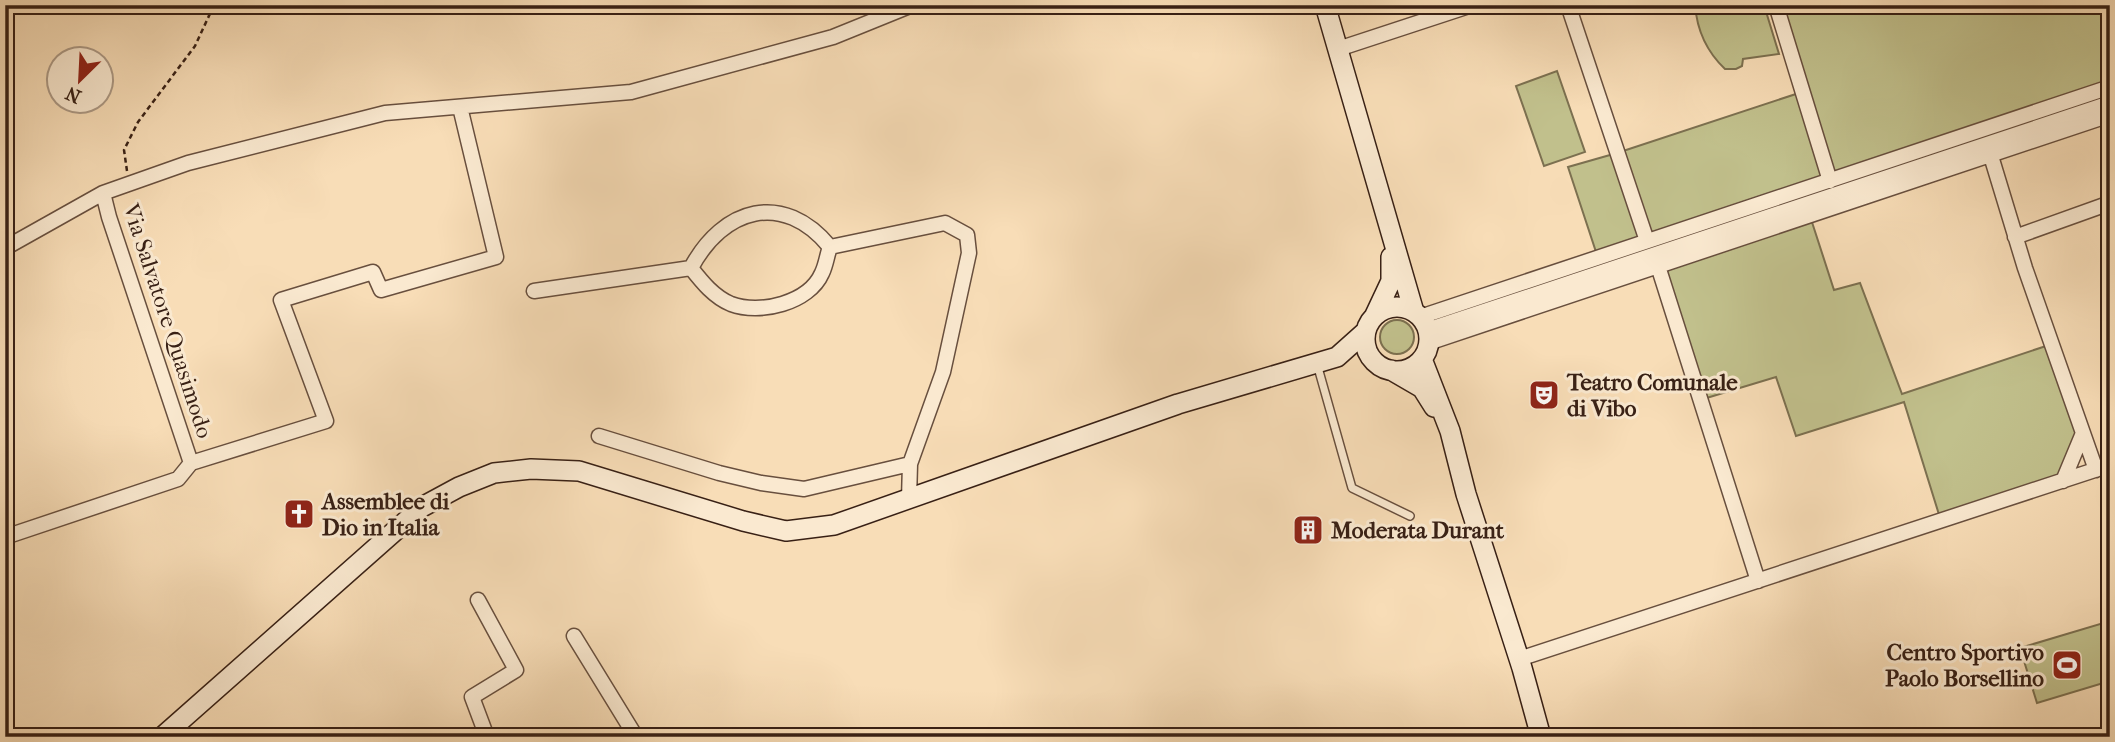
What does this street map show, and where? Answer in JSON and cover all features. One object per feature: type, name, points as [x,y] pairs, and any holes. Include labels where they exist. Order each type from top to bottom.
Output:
[{"type":"street","points":[[5,248],[103,193],[188,163],[385,113],[631,92],[833,37],[912,5]]},
{"type":"street","points":[[1325,5],[1392,239],[1422,332],[1466,494],[1542,737]]},
{"type":"street","points":[[1338,49],[1472,5]]},
{"type":"street","points":[[1568,5],[1647,241]]},
{"type":"street","points":[[1776,5],[1830,181]]},
{"type":"street","points":[[1422,332],[1647,241],[2110,87]]},
{"type":"street","points":[[1422,332],[2110,103]]},
{"type":"street","points":[[5,537],[178,479],[191,463],[326,421],[281,300],[373,272],[381,290],[496,257],[460,107]]},
{"type":"street","points":[[1422,332],[1658,266],[2110,115]]},
{"type":"street","points":[[1519,659],[2103,467],[2083,433],[2015,237],[1991,156]]},
{"type":"street","name":"Via Salvatore Quasimodo","points":[[103,193],[191,463]]},
{"type":"street","points":[[2015,237],[2110,203]]},
{"type":"street","points":[[691,268],[710,239],[729,223],[749,215],[773,211],[818,232],[830,247]]},
{"type":"street","points":[[830,247],[945,223],[967,235],[969,253],[943,372],[909,464],[909,499]]},
{"type":"street","points":[[1392,239],[1391,281],[1370,323],[1367,350],[1372,359],[1385,368],[1422,388],[1450,431]]},
{"type":"street","points":[[691,268],[705,287],[730,304],[755,309],[780,304],[800,296],[822,274],[830,247]]},
{"type":"street","points":[[1658,266],[1758,581]]},
{"type":"street","points":[[534,291],[691,268]]},
{"type":"street","points":[[162,737],[422,508],[459,487],[494,473],[531,469],[579,471],[743,521],[786,531],[834,525],[1178,404],[1337,357],[1384,309],[1404,308],[1422,332]]},
{"type":"street","points":[[1337,357],[1385,368],[1411,367],[1422,332]]},
{"type":"street","points":[[2063,481],[2083,433]]},
{"type":"street","points":[[599,436],[719,473],[804,489],[909,464]]},
{"type":"street","points":[[478,600],[516,670],[472,697],[487,737]]},
{"type":"street","points":[[574,636],[636,737]]},
{"type":"lane","points":[[1317,363],[1352,488],[1410,516]]},
{"type":"path","points":[[129,184],[124,150],[138,122],[195,46],[214,5]]},
{"type":"shaded area","points":[[1695,5],[1764,5],[1779,54],[1743,59],[1742,66],[1725,69],[1704,40]]},
{"type":"shaded area","points":[[1776,5],[2110,5],[2110,87],[1598,258],[1568,167],[1802,92]]},
{"type":"shaded area","points":[[1557,71],[1585,152],[1544,166],[1516,86]]},
{"type":"shaded area","points":[[1810,216],[1834,290],[1860,283],[1902,394],[2052,344],[2083,433],[2063,481],[1941,521],[1904,402],[1796,436],[1776,377],[1700,400],[1658,266]]},
{"type":"shaded area","points":[[1397,320],[1409,325],[1414,337],[1409,349],[1397,354],[1385,349],[1380,337],[1385,325]]},
{"type":"shaded area","name":"Centro Sportivo Paolo Borsellino","points":[[2110,621],[2110,681],[2037,703],[2020,648]]},
{"type":"place","name":"Teatro Comunale di Vibo","points":[[1544,395]]},
{"type":"place","name":"Assemblee di Dio in Italia","points":[[299,514]]},
{"type":"place","name":"Moderata Durant","points":[[1308,530]]},
{"type":"place","name":"Centro Sportivo Paolo Borsellino","points":[[2067,665]]}]
